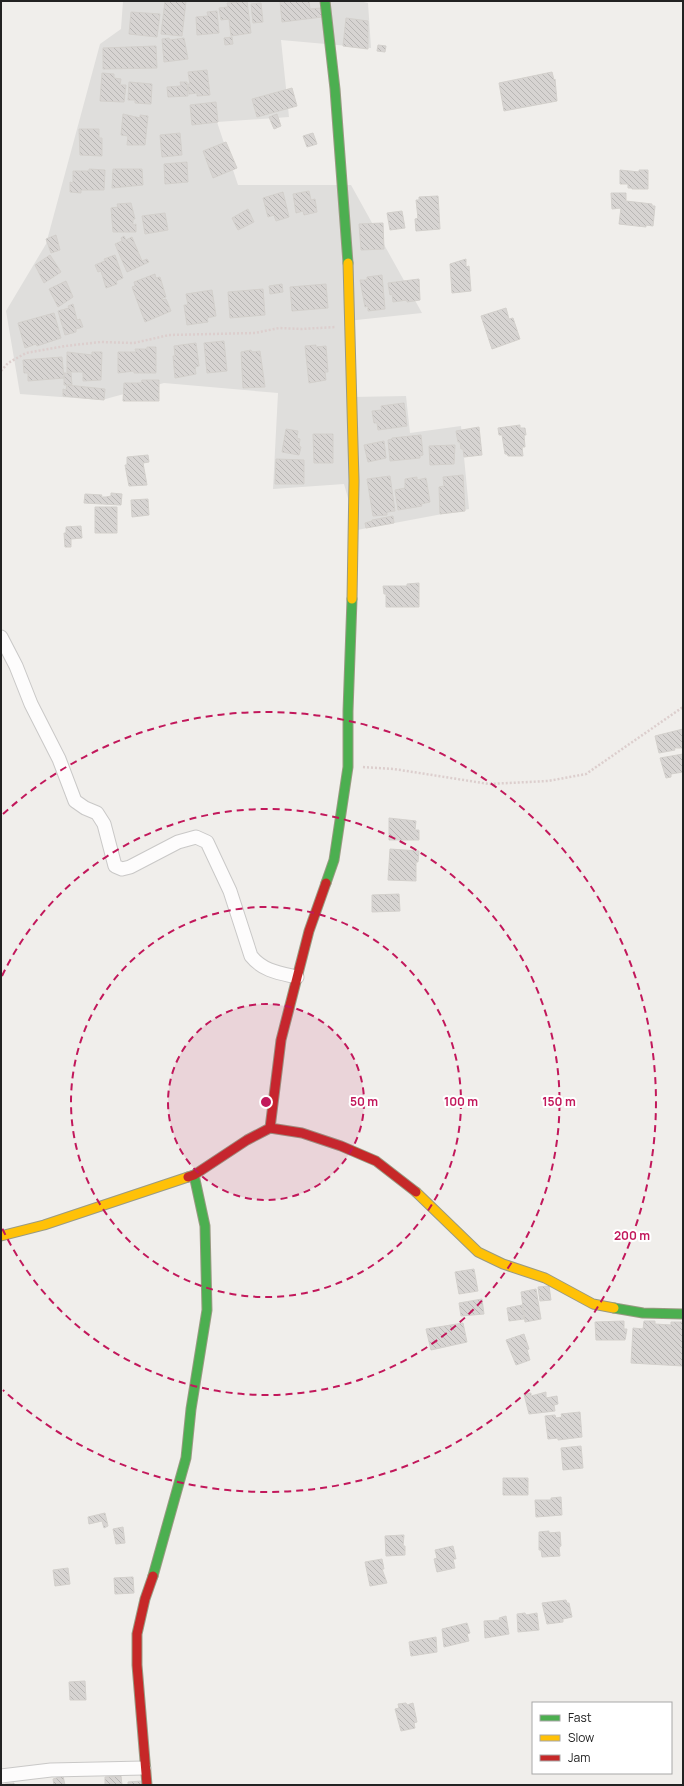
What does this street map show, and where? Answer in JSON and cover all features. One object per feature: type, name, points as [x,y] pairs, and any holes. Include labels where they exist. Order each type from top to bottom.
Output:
[{"type":"street","points":[[270,1128],[281,1040],[309,931],[334,860],[348,767],[354,481],[348,253],[335,89],[325,1]]},
{"type":"street","points":[[1,637],[16,666],[31,704],[59,759],[75,801],[85,808],[97,813],[104,824],[115,866],[122,869],[130,867],[178,842],[196,837],[207,842],[230,891],[251,956],[258,965],[270,971],[297,977]]},
{"type":"street","points":[[1,1236],[44,1225],[194,1175],[248,1140],[270,1128],[302,1133],[341,1146],[376,1162],[409,1185],[478,1252],[503,1264],[545,1278],[593,1304],[643,1313],[683,1314]]},
{"type":"street","points":[[146,1785],[143,1728],[137,1665],[137,1634],[145,1599],[159,1558],[186,1458],[207,1310],[205,1226],[194,1175]]},
{"type":"street","points":[[1,1776],[51,1770],[144,1768]]},
{"type":"path","points":[[1,371],[8,363],[26,353],[64,346],[101,342],[134,343],[169,335],[255,332],[279,328],[302,329],[349,326]]},
{"type":"path","points":[[348,767],[394,769],[489,784],[548,781],[586,774],[683,707]]},
{"type":"shaded area","points":[[123,1],[359,1],[368,3],[371,48],[281,40],[289,117],[217,122],[238,185],[351,185],[422,313],[347,321],[352,397],[406,396],[410,433],[461,426],[469,509],[357,530],[344,484],[273,489],[278,393],[164,383],[102,400],[20,394],[6,311],[46,244],[100,44],[121,29]]},
{"type":"building","points":[[165,1],[186,1],[182,36],[161,34]]},
{"type":"building","points":[[247,1],[251,33],[231,36],[229,19],[221,20],[219,8],[228,7],[227,3]]},
{"type":"building","points":[[280,1],[309,1],[310,9],[321,8],[322,17],[282,22]]},
{"type":"building","points":[[261,3],[263,22],[253,23],[251,4]]},
{"type":"building","points":[[217,11],[219,33],[197,35],[196,17],[208,16],[207,12]]},
{"type":"building","points":[[131,12],[160,14],[157,37],[129,34]]},
{"type":"building","points":[[346,18],[368,21],[368,49],[343,46]]},
{"type":"building","points":[[232,37],[233,44],[225,45],[224,38]]},
{"type":"building","points":[[169,38],[170,40],[184,38],[188,59],[164,62],[162,39]]},
{"type":"building","points":[[378,45],[386,46],[385,52],[377,51]]},
{"type":"building","points":[[156,46],[157,68],[103,69],[103,48]]},
{"type":"building","points":[[207,70],[210,95],[197,96],[197,93],[189,94],[188,84],[190,84],[188,72]]},
{"type":"building","points":[[552,72],[554,80],[555,79],[557,101],[504,111],[499,83]]},
{"type":"building","points":[[102,73],[114,74],[114,78],[121,79],[120,85],[126,85],[124,102],[100,101]]},
{"type":"building","points":[[129,82],[152,84],[151,104],[135,103],[135,100],[128,100]]},
{"type":"building","points":[[180,82],[187,82],[188,96],[168,97],[167,87],[181,86]]},
{"type":"building","points":[[292,88],[297,106],[257,117],[252,99]]},
{"type":"building","points":[[216,102],[218,122],[192,125],[190,105]]},
{"type":"building","points":[[123,114],[140,118],[140,115],[148,116],[145,145],[127,145],[128,136],[121,135]]},
{"type":"building","points":[[277,114],[281,126],[274,129],[269,117]]},
{"type":"building","points":[[79,129],[99,129],[99,138],[102,138],[102,156],[80,155]]},
{"type":"building","points":[[180,133],[182,155],[162,157],[160,135]]},
{"type":"building","points":[[313,133],[317,144],[307,147],[303,136]]},
{"type":"building","points":[[226,142],[237,168],[213,178],[203,151]]},
{"type":"building","points":[[187,162],[188,182],[165,184],[164,164]]},
{"type":"building","points":[[89,169],[105,170],[104,190],[81,190],[81,193],[70,192],[70,182],[73,183],[73,171],[89,171]]},
{"type":"building","points":[[113,169],[142,169],[143,185],[112,188]]},
{"type":"building","points":[[620,170],[639,172],[639,170],[648,170],[648,189],[632,189],[628,188],[628,184],[620,184]]},
{"type":"building","points":[[309,191],[311,200],[315,199],[317,212],[304,215],[303,211],[296,213],[293,194]]},
{"type":"building","points":[[283,192],[289,217],[276,221],[274,215],[268,217],[263,198]]},
{"type":"building","points":[[611,193],[626,193],[626,201],[652,204],[652,206],[655,206],[653,226],[646,225],[646,227],[619,224],[621,208],[612,209]]},
{"type":"building","points":[[438,196],[440,229],[416,231],[415,219],[418,218],[416,200],[419,200],[419,197]]},
{"type":"building","points":[[131,203],[135,219],[133,219],[133,225],[136,224],[136,232],[113,232],[111,208],[118,207],[117,204]]},
{"type":"building","points":[[248,209],[254,222],[238,230],[232,218]]},
{"type":"building","points":[[402,211],[405,228],[390,230],[387,213]]},
{"type":"building","points":[[165,213],[168,230],[145,234],[142,216]]},
{"type":"building","points":[[383,223],[384,249],[361,250],[359,224]]},
{"type":"building","points":[[56,235],[60,250],[51,253],[46,239]]},
{"type":"building","points":[[124,236],[126,240],[132,237],[142,261],[147,259],[149,262],[127,272],[115,244],[122,241],[121,238]]},
{"type":"building","points":[[50,255],[61,272],[44,283],[35,265]]},
{"type":"building","points":[[115,255],[123,278],[116,281],[117,284],[106,288],[101,271],[98,272],[95,265],[105,261],[104,259]]},
{"type":"building","points":[[466,259],[466,267],[469,266],[471,291],[452,293],[450,264]]},
{"type":"building","points":[[155,274],[156,278],[160,277],[166,297],[162,298],[162,300],[166,299],[171,311],[145,322],[132,287],[135,286],[134,282]]},
{"type":"building","points":[[382,275],[385,309],[368,311],[368,306],[365,307],[360,280],[367,280],[367,277]]},
{"type":"building","points":[[419,279],[420,300],[393,302],[388,283]]},
{"type":"building","points":[[66,281],[73,297],[58,307],[49,289]]},
{"type":"building","points":[[282,284],[283,292],[270,294],[269,286]]},
{"type":"building","points":[[326,284],[328,308],[292,311],[290,287]]},
{"type":"building","points":[[263,289],[265,315],[230,318],[228,292]]},
{"type":"building","points":[[212,290],[216,316],[207,318],[208,322],[187,325],[184,305],[188,305],[186,294]]},
{"type":"building","points":[[73,304],[77,320],[80,319],[83,327],[76,329],[76,332],[65,335],[58,311],[69,308],[68,306]]},
{"type":"building","points":[[506,308],[509,319],[513,318],[520,339],[492,349],[481,316]]},
{"type":"building","points":[[54,313],[61,338],[37,346],[36,344],[25,348],[18,323]]},
{"type":"building","points":[[224,341],[227,371],[207,373],[204,343]]},
{"type":"building","points":[[196,343],[199,366],[195,367],[196,374],[175,378],[173,356],[175,356],[174,346]]},
{"type":"building","points":[[316,345],[316,347],[326,346],[328,372],[325,372],[326,380],[309,383],[305,346]]},
{"type":"building","points":[[147,347],[156,347],[156,373],[134,373],[134,371],[118,373],[118,352],[136,352],[135,349],[147,349]]},
{"type":"building","points":[[251,350],[252,352],[260,351],[265,387],[243,388],[241,352]]},
{"type":"building","points":[[67,352],[92,355],[92,352],[102,352],[101,380],[83,381],[83,372],[67,372]]},
{"type":"building","points":[[62,357],[64,378],[28,381],[28,373],[24,373],[23,360]]},
{"type":"building","points":[[64,373],[71,373],[72,385],[64,385]]},
{"type":"building","points":[[142,380],[159,380],[159,401],[123,401],[124,383],[141,383]]},
{"type":"building","points":[[67,385],[105,389],[104,400],[63,396],[63,389],[66,390]]},
{"type":"building","points":[[404,403],[407,426],[378,430],[377,423],[374,423],[372,411],[382,410],[381,406]]},
{"type":"building","points":[[520,425],[520,428],[525,428],[526,435],[524,435],[525,447],[522,447],[523,456],[508,456],[505,454],[502,435],[499,435],[498,428]]},
{"type":"building","points":[[479,427],[482,455],[464,457],[463,449],[461,449],[460,442],[458,442],[456,431]]},
{"type":"building","points":[[286,429],[298,431],[297,438],[300,439],[299,446],[301,447],[299,455],[282,452]]},
{"type":"building","points":[[313,434],[333,434],[333,463],[314,463]]},
{"type":"building","points":[[421,435],[423,455],[420,456],[420,458],[390,461],[388,440],[392,438]]},
{"type":"building","points":[[384,441],[386,458],[368,462],[364,445]]},
{"type":"building","points":[[455,445],[454,464],[430,465],[429,446]]},
{"type":"building","points":[[148,455],[149,462],[143,463],[147,485],[129,486],[125,465],[127,465],[127,457]]},
{"type":"building","points":[[276,459],[304,460],[304,484],[275,484]]},
{"type":"building","points":[[463,475],[465,511],[440,514],[439,487],[444,486],[443,477]]},
{"type":"building","points":[[390,476],[395,511],[387,512],[387,515],[373,516],[367,479]]},
{"type":"building","points":[[417,477],[417,480],[426,478],[430,502],[421,504],[422,506],[398,510],[395,490],[405,488],[405,479]]},
{"type":"building","points":[[111,493],[122,494],[121,505],[84,503],[85,494],[102,495],[101,497],[106,497],[111,496]]},
{"type":"building","points":[[148,499],[149,515],[132,517],[131,500]]},
{"type":"building","points":[[95,507],[117,507],[117,533],[95,533]]},
{"type":"building","points":[[393,516],[394,523],[366,528],[365,523],[372,520]]},
{"type":"building","points":[[81,526],[82,538],[71,539],[71,547],[65,547],[64,533],[66,533],[66,527]]},
{"type":"building","points":[[419,583],[419,607],[386,607],[386,594],[384,594],[383,586],[407,586],[407,584]]},
{"type":"building","points":[[683,729],[683,748],[674,748],[675,750],[659,753],[655,736]]},
{"type":"building","points":[[683,754],[683,772],[671,774],[671,777],[666,778],[660,758]]},
{"type":"building","points":[[389,818],[416,821],[415,830],[419,830],[419,840],[389,840]]},
{"type":"building","points":[[390,849],[419,851],[418,862],[416,862],[416,881],[388,880]]},
{"type":"building","points":[[399,894],[400,911],[372,912],[372,895]]},
{"type":"building","points":[[474,1269],[478,1291],[459,1294],[455,1272]]},
{"type":"building","points":[[549,1286],[551,1300],[540,1301],[538,1287]]},
{"type":"building","points":[[536,1289],[541,1319],[525,1322],[521,1292]]},
{"type":"building","points":[[482,1299],[484,1314],[461,1316],[459,1303]]},
{"type":"building","points":[[522,1305],[524,1319],[509,1321],[507,1308]]},
{"type":"building","points":[[624,1321],[624,1329],[627,1329],[625,1340],[596,1340],[595,1322]]},
{"type":"building","points":[[644,1321],[655,1321],[655,1324],[671,1325],[671,1322],[683,1322],[683,1366],[631,1363],[633,1328],[643,1329]]},
{"type":"building","points":[[463,1323],[467,1342],[431,1350],[426,1329]]},
{"type":"building","points":[[524,1334],[529,1349],[527,1350],[530,1360],[516,1365],[506,1340]]},
{"type":"building","points":[[546,1392],[546,1398],[557,1396],[558,1404],[554,1405],[555,1411],[529,1414],[524,1394],[531,1393],[531,1396]]},
{"type":"building","points":[[580,1412],[582,1437],[558,1440],[558,1438],[548,1439],[545,1416],[555,1415],[556,1418],[562,1417],[561,1414]]},
{"type":"building","points":[[581,1446],[583,1468],[563,1470],[561,1448]]},
{"type":"building","points":[[503,1478],[528,1478],[528,1495],[503,1495]]},
{"type":"building","points":[[561,1497],[562,1515],[536,1517],[535,1500],[551,1500],[551,1498]]},
{"type":"building","points":[[105,1513],[108,1526],[104,1528],[102,1521],[89,1524],[88,1517]]},
{"type":"building","points":[[123,1527],[125,1543],[116,1544],[113,1529]]},
{"type":"building","points":[[549,1531],[549,1533],[560,1532],[560,1556],[542,1557],[541,1550],[539,1550],[539,1532]]},
{"type":"building","points":[[404,1535],[403,1546],[405,1546],[405,1555],[386,1556],[385,1536]]},
{"type":"building","points":[[453,1546],[456,1559],[453,1559],[455,1568],[437,1572],[434,1559],[437,1558],[435,1550]]},
{"type":"building","points":[[382,1559],[384,1569],[382,1569],[387,1583],[370,1586],[365,1562]]},
{"type":"building","points":[[68,1568],[70,1584],[55,1586],[53,1570]]},
{"type":"building","points":[[133,1577],[134,1593],[115,1594],[114,1578]]},
{"type":"building","points":[[566,1600],[567,1603],[569,1603],[572,1617],[563,1619],[563,1622],[547,1624],[542,1603]]},
{"type":"building","points":[[525,1613],[526,1615],[537,1613],[539,1630],[518,1632],[517,1614]]},
{"type":"building","points":[[506,1616],[509,1634],[485,1638],[484,1621],[500,1620],[499,1618]]},
{"type":"building","points":[[467,1623],[470,1633],[467,1634],[469,1641],[444,1647],[442,1629]]},
{"type":"building","points":[[436,1637],[437,1652],[411,1656],[409,1642]]},
{"type":"building","points":[[85,1681],[86,1700],[70,1700],[69,1682]]},
{"type":"building","points":[[406,1703],[407,1705],[413,1703],[417,1722],[414,1723],[415,1728],[401,1731],[395,1709],[399,1708],[398,1704]]},
{"type":"building","points":[[63,1776],[65,1785],[54,1785],[53,1779]]},
{"type":"building","points":[[121,1776],[122,1785],[105,1785],[105,1777]]},
{"type":"building","points":[[142,1781],[143,1785],[128,1785],[128,1782]]},
{"type":"building","points":[[14,1783],[14,1785],[5,1784]]},
{"type":"traffic: fast","points":[[325,1],[335,89],[348,263]]},
{"type":"traffic: fast","points":[[326,883],[334,860],[348,767],[348,711],[352,599]]},
{"type":"traffic: fast","points":[[153,1576],[186,1458],[191,1409],[207,1310],[205,1226],[194,1175]]},
{"type":"traffic: fast","points":[[614,1308],[643,1313],[683,1314]]},
{"type":"traffic: slow","points":[[348,263],[354,481],[352,599]]},
{"type":"traffic: slow","points":[[1,1236],[44,1225],[188,1177]]},
{"type":"traffic: slow","points":[[416,1192],[478,1252],[503,1264],[545,1278],[593,1304],[614,1308]]},
{"type":"traffic: jam","points":[[270,1128],[281,1040],[309,931],[326,883]]},
{"type":"traffic: jam","points":[[188,1177],[194,1175],[247,1140],[270,1128],[302,1133],[341,1146],[376,1161],[416,1192]]},
{"type":"traffic: jam","points":[[147,1785],[137,1665],[137,1634],[145,1599],[153,1576]]}]
